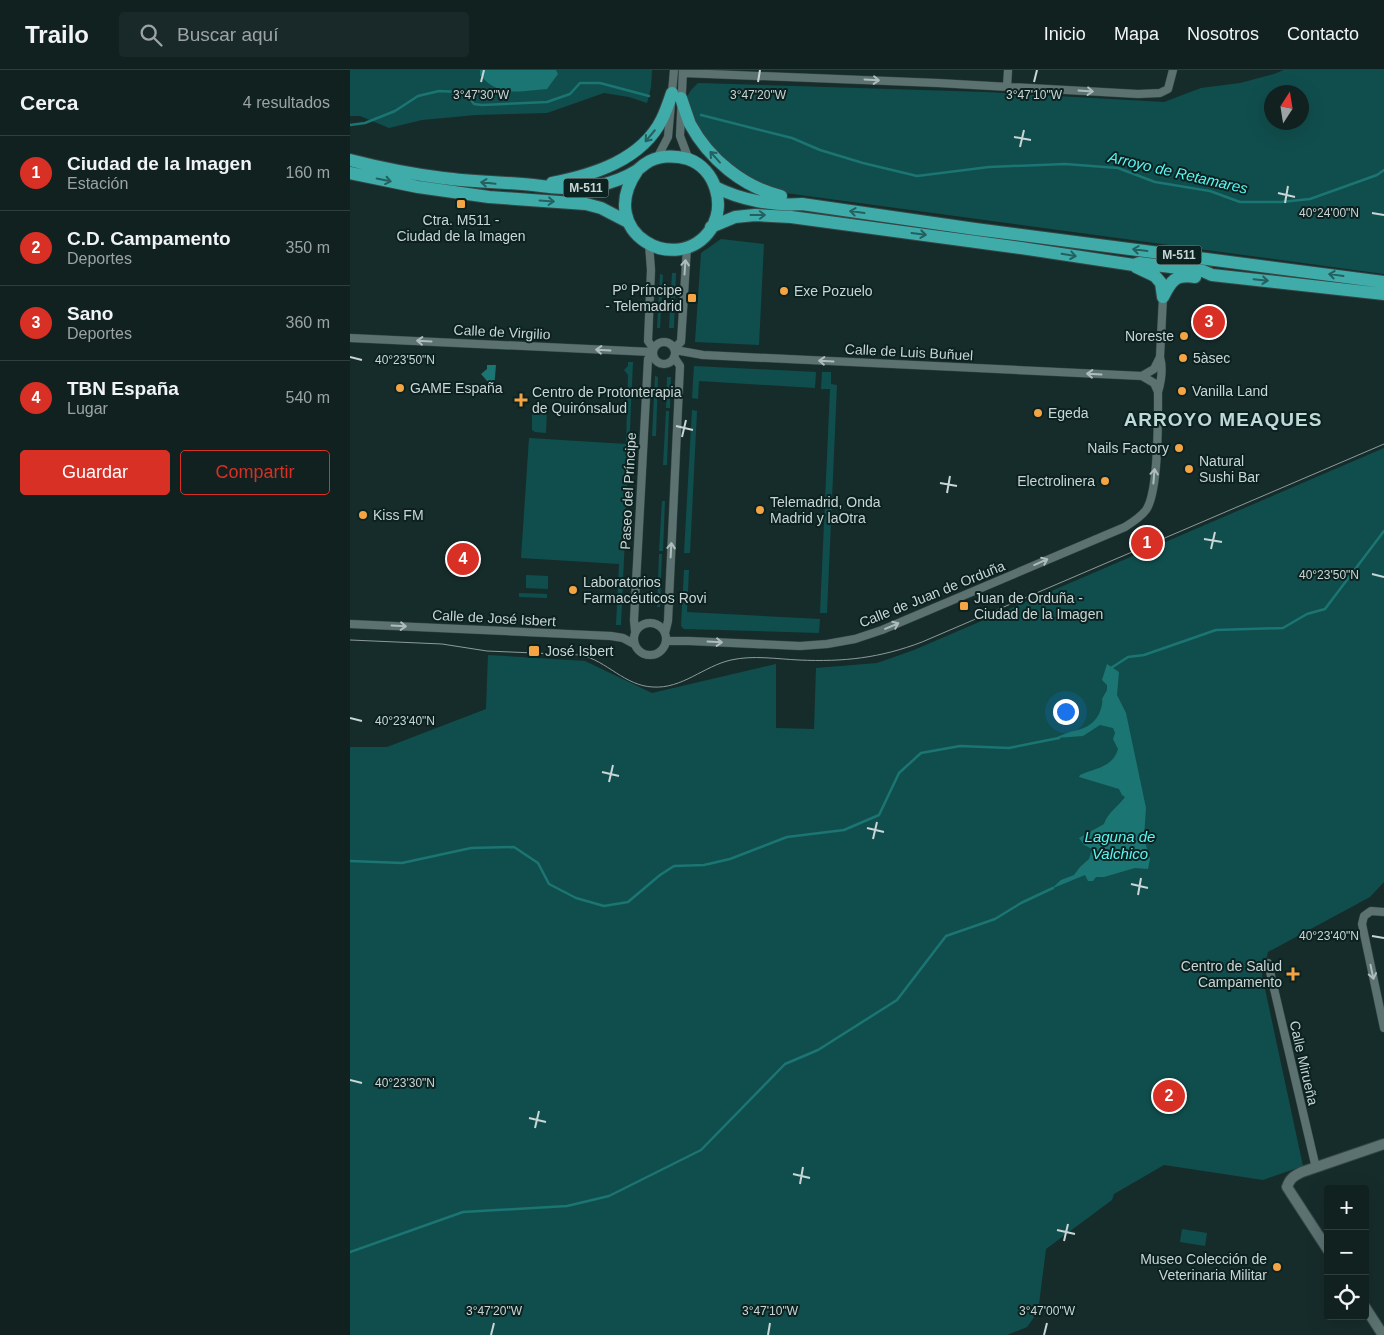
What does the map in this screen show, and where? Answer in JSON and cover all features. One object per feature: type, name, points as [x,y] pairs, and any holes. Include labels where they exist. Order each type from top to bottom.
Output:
[{"type":"highway","points":[[534,185],[577,178],[598,172],[620,161],[648,139],[677,96]]},
{"type":"highway","points":[[677,96],[690,123],[713,155],[727,169],[744,182],[766,193],[789,198],[802,204]]},
{"type":"highway","points":[[657,158],[673,156],[690,160]]},
{"type":"highway","name":"M-511","points":[[657,158],[646,163],[629,182],[625,195],[624,209],[628,222],[637,235],[649,244],[661,249],[674,250],[687,247],[705,236],[712,228],[735,217],[755,215],[1021,248],[1134,265],[1139,263],[1203,271],[1212,275],[1384,294]]},
{"type":"highway","name":"M-511","points":[[350,160],[443,178],[534,185],[553,189],[582,188],[616,180],[637,171]]},
{"type":"highway","name":"M-511","points":[[690,160],[705,171],[715,186],[734,196],[745,198],[1384,282]]},
{"type":"highway","name":"M-511","points":[[350,173],[445,191],[586,204],[601,208],[628,222]]},
{"type":"highway","points":[[712,228],[718,207],[715,186]]},
{"type":"highway","points":[[1134,265],[1155,276],[1162,283],[1163,297]]},
{"type":"highway","points":[[1163,297],[1170,283],[1178,277],[1203,278],[1212,275]]},
{"type":"street","points":[[674,70],[680,136],[690,160]]},
{"type":"street","points":[[854,70],[854,79]]},
{"type":"street","points":[[1007,86],[1008,70]]},
{"type":"street","points":[[657,158],[668,138],[683,71],[1150,94],[1160,93],[1168,88],[1173,70]]},
{"type":"street","name":"Paseo del Príncipe","points":[[635,631],[647,366],[648,358],[652,352],[648,341],[651,270],[649,244]]},
{"type":"street","points":[[666,637],[661,627],[655,623],[647,623],[635,631],[633,637],[634,644],[639,652],[647,655],[656,654],[663,649],[666,637],[680,366],[675,352],[667,341],[656,344],[652,352],[655,360],[660,364],[666,364],[671,362],[675,352],[680,342],[687,247]]},
{"type":"street","points":[[1158,392],[1161,384],[1160,358],[1163,297]]},
{"type":"street","name":"Calle de Virgilio","points":[[350,338],[652,352]]},
{"type":"street","name":"Calle de Luis Buñuel","points":[[675,352],[703,355],[1142,376]]},
{"type":"street","points":[[1158,392],[1154,383],[1142,376],[1154,369],[1160,358]]},
{"type":"street","name":"Calle de Juan de Orduña","points":[[666,637],[689,641],[800,646],[856,639],[983,588],[1125,526],[1137,519],[1146,510],[1153,491],[1158,392]]},
{"type":"street","name":"Calle de José Isbert","points":[[350,624],[611,636],[623,638],[634,644]]},
{"type":"street","points":[[1384,912],[1371,911],[1364,916],[1362,924],[1384,1028]]},
{"type":"street","name":"Calle Mirueña","points":[[1268,963],[1316,1168]]},
{"type":"street","points":[[1324,1244],[1287,1187],[1289,1180],[1293,1176],[1384,1144]]},
{"type":"street","points":[[1369,1314],[1383,1335]]},
{"type":"shaded area","points":[[350,70],[652,70],[651,87],[647,103],[629,97],[604,93],[547,113],[476,115],[422,120],[389,128],[360,116],[350,116]]},
{"type":"shaded area","points":[[1284,70],[1384,70],[1384,274],[778,192],[759,184],[724,161],[697,127],[687,102],[689,94],[698,83],[985,92],[1164,102],[1201,88],[1240,83]]},
{"type":"shaded area","points":[[721,239],[764,244],[759,345],[695,342],[701,253]]},
{"type":"shaded area","points":[[672,273],[676,273],[674,328],[669,328]]},
{"type":"shaded area","points":[[660,274],[663,275],[660,328],[657,328]]},
{"type":"shaded area","points":[[628,362],[633,362],[621,625],[616,625],[619,564],[521,558],[529,438],[626,444],[628,375],[624,370],[628,366]]},
{"type":"shaded area","points":[[694,366],[816,372],[815,388],[699,381],[698,399],[692,398]]},
{"type":"shaded area","points":[[822,372],[831,372],[831,384],[837,385],[827,613],[820,613],[830,389],[821,389]]},
{"type":"shaded area","points":[[655,376],[658,377],[656,436],[652,436]]},
{"type":"shaded area","points":[[667,377],[671,377],[670,408],[666,408]]},
{"type":"shaded area","points":[[532,407],[547,407],[546,433],[532,430]]},
{"type":"shaded area","points":[[692,410],[697,411],[690,553],[684,553]]},
{"type":"shaded area","points":[[666,411],[669,411],[667,465],[663,465]]},
{"type":"shaded area","points":[[1384,448],[1384,882],[1370,897],[1268,952],[1262,975],[1303,1166],[1263,1180],[1164,1165],[1114,1194],[1112,1200],[1046,1249],[1038,1312],[1027,1327],[1007,1335],[350,1335],[350,747],[387,747],[486,709],[488,655],[585,661],[652,693],[776,664],[776,728],[814,729],[816,668],[877,663],[914,650]]},
{"type":"shaded area","points":[[662,501],[665,501],[663,551],[659,551]]},
{"type":"shaded area","points":[[659,554],[662,554],[660,607],[657,607]]},
{"type":"shaded area","points":[[684,570],[689,570],[687,612],[820,619],[819,633],[684,629],[681,626]]},
{"type":"shaded area","points":[[526,575],[548,576],[548,589],[526,588]]},
{"type":"shaded area","points":[[519,593],[547,594],[547,598],[519,597]]},
{"type":"shaded area","points":[[1182,1229],[1207,1233],[1205,1246],[1180,1242]]},
{"type":"water","points":[[480,70],[556,70],[558,74],[547,89],[519,92],[495,87],[480,75]]},
{"type":"water","points":[[487,365],[496,365],[494,389],[481,374],[487,369]]},
{"type":"water","name":"Laguna de Valchico","points":[[1107,664],[1119,672],[1117,695],[1126,713],[1146,808],[1144,838],[1150,859],[1148,869],[1135,868],[1104,877],[1096,877],[1093,881],[1088,881],[1085,875],[1051,889],[1061,880],[1074,875],[1089,859],[1092,849],[1084,845],[1079,838],[1104,824],[1108,816],[1125,797],[1119,789],[1079,777],[1108,763],[1116,755],[1118,749],[1113,739],[1115,733],[1113,728],[1100,725],[1083,736],[1056,738],[1085,727],[1095,720],[1107,690],[1107,685],[1102,680]]},
{"type":"waterway","name":"Arroyo de Retamares","points":[[350,125],[365,123],[395,111],[418,96],[439,91],[458,92],[467,95],[474,104],[482,105],[547,102],[570,94],[580,83],[600,83],[649,96]]},
{"type":"waterway","name":"Arroyo de Retamares","points":[[701,115],[792,138],[820,150],[917,176],[989,167],[1065,164],[1118,168],[1155,182],[1210,191],[1240,202],[1281,202],[1310,199],[1377,175],[1384,170]]},
{"type":"waterway","points":[[1111,668],[1128,657],[1144,655],[1216,630],[1283,628],[1307,614],[1325,609],[1384,531]]},
{"type":"waterway","points":[[350,861],[402,863],[471,848],[514,847],[538,863],[549,884],[576,898],[604,906],[628,902],[660,875],[674,866],[704,865],[730,859],[787,837],[844,830],[879,815],[899,773],[921,753],[960,746],[1009,748],[1059,738]]},
{"type":"waterway","points":[[350,1252],[463,1212],[567,1206],[609,1196],[701,1150],[785,1064],[818,1050],[897,1000],[946,936],[995,919],[1021,903],[1053,888]]},
{"type":"tram line","points":[[350,640],[442,644],[487,651],[581,655],[599,662],[625,678],[643,686],[653,687],[664,687],[683,681],[731,660],[756,658],[799,660],[862,658],[891,652],[922,642],[1384,444]]},
{"type":"place","name":"Ctra. M511 - Ciudad de la Imagen","points":[[461,204]]},
{"type":"place","name":"Exe Pozuelo","points":[[784,291]]},
{"type":"place","name":"Pº Príncipe - Telemadrid","points":[[692,298]]},
{"type":"place","name":"Sano","points":[[1209,322]]},
{"type":"place","name":"Noreste","points":[[1184,336]]},
{"type":"place","name":"5àsec","points":[[1183,358]]},
{"type":"place","name":"GAME España","points":[[400,388]]},
{"type":"place","name":"Vanilla Land","points":[[1182,391]]},
{"type":"place","name":"Centro de Protonterapia de Quirónsalud","points":[[521,400]]},
{"type":"place","name":"Egeda","points":[[1038,413]]},
{"type":"place","name":"Nails Factory","points":[[1179,448]]},
{"type":"place","name":"Natural Sushi Bar","points":[[1189,469]]},
{"type":"place","name":"Electrolinera","points":[[1105,481]]},
{"type":"place","name":"Telemadrid, Onda Madrid y laOtra","points":[[760,510]]},
{"type":"place","name":"Kiss FM","points":[[363,515]]},
{"type":"place","name":"Ciudad de la Imagen","points":[[1147,543]]},
{"type":"place","name":"TBN España","points":[[463,559]]},
{"type":"place","name":"Laboratorios Farmacéuticos Rovi","points":[[573,590]]},
{"type":"place","name":"Juan de Orduña - Ciudad de la Imagen","points":[[964,606]]},
{"type":"place","name":"José Isbert","points":[[534,651]]},
{"type":"place","name":"Centro de Salud Campamento","points":[[1293,974]]},
{"type":"place","name":"C.D. Campamento","points":[[1169,1096]]},
{"type":"place","name":"Museo Colección de Veterinaria Militar","points":[[1277,1267]]},
{"type":"district","name":"ARROYO MEAQUES","points":[[1223,419]]}]
